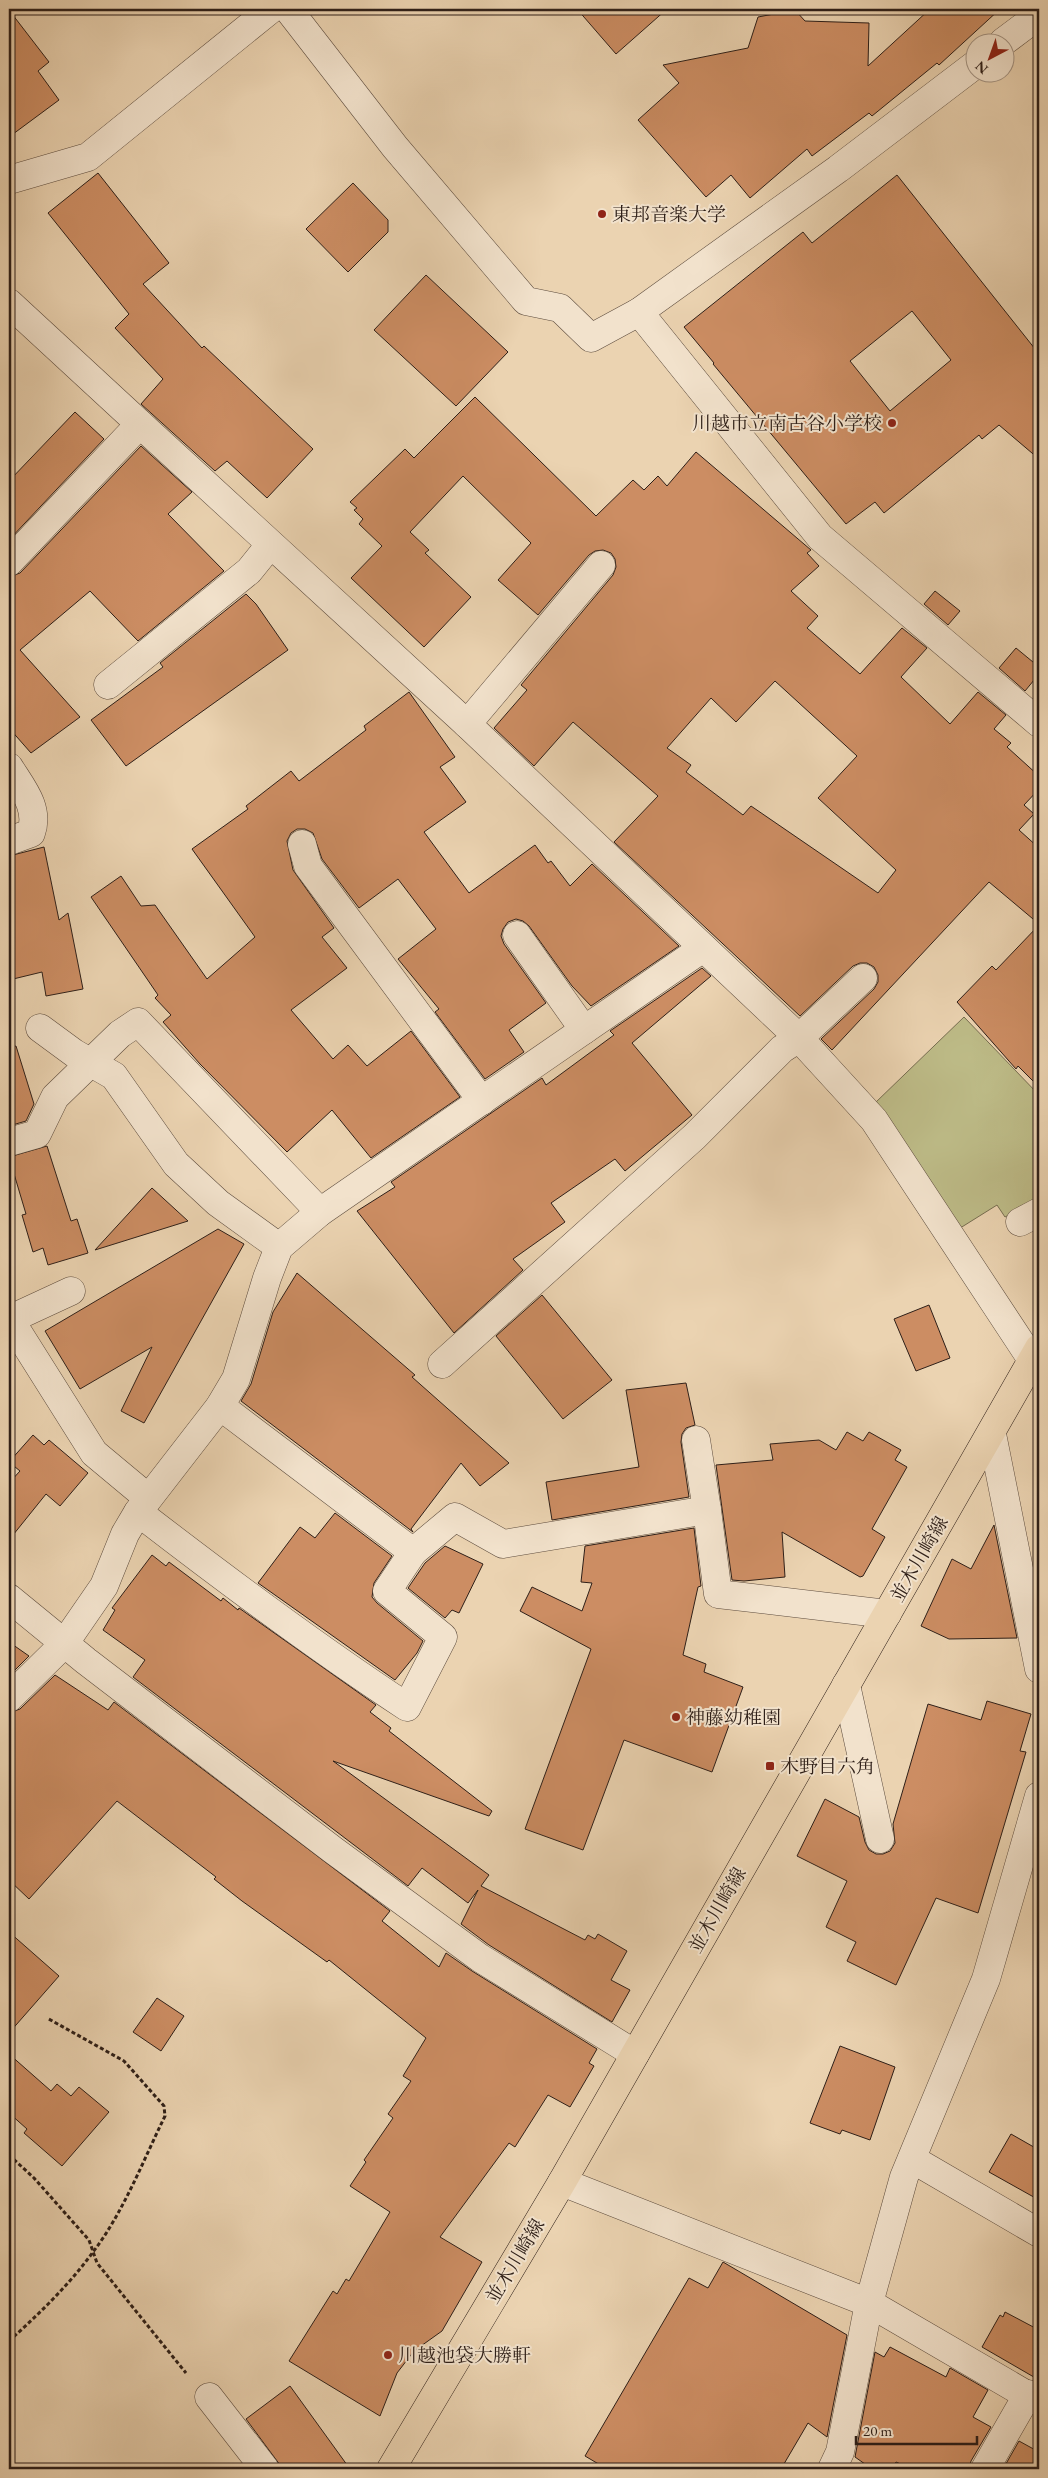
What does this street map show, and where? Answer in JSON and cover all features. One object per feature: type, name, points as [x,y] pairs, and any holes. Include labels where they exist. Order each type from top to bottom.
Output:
[{"type":"main road","name":"並木川崎線","points":[[391,2469],[562,2182],[992,1434],[1036,1354]]},
{"type":"street","points":[[9,180],[88,157],[271,10],[395,147],[526,301],[560,308],[591,338],[639,312],[838,169],[966,72]]},
{"type":"street","points":[[1016,32],[1039,15]]},
{"type":"street","points":[[9,303],[270,545],[467,724],[799,1038],[874,1120],[1036,1354]]},
{"type":"street","points":[[639,312],[820,537],[1039,723]]},
{"type":"street","points":[[9,562],[140,424]]},
{"type":"street","points":[[108,685],[249,571],[270,545]]},
{"type":"street","points":[[467,724],[601,565]]},
{"type":"street","points":[[9,767],[32,804],[35,822],[31,833],[9,841]]},
{"type":"street","points":[[302,844],[308,866],[482,1101]]},
{"type":"street","points":[[517,935],[584,1030]]},
{"type":"street","points":[[9,1698],[64,1644],[104,1586],[125,1534],[143,1505],[220,1406],[236,1380],[267,1278],[279,1247],[320,1212],[704,948]]},
{"type":"street","points":[[442,1364],[694,1137],[782,1049],[799,1038],[863,978]]},
{"type":"street","points":[[9,1142],[38,1134],[55,1098],[120,1034],[138,1022],[320,1212]]},
{"type":"street","points":[[40,1028],[90,1063],[114,1076],[176,1164],[218,1203],[279,1247]]},
{"type":"street","points":[[71,1291],[18,1316],[14,1326],[94,1453],[143,1505],[248,1597],[407,1707],[443,1637],[387,1591],[413,1552],[455,1517],[503,1544],[707,1510]]},
{"type":"street","points":[[220,1406],[413,1552]]},
{"type":"street","points":[[992,1434],[1039,1669]]},
{"type":"street","points":[[696,1440],[718,1594],[887,1614]]},
{"type":"street","points":[[9,1598],[64,1644],[333,1850],[480,1958],[635,2054]]},
{"type":"street","points":[[846,1685],[880,1839]]},
{"type":"street","points":[[832,2469],[840,2452],[869,2303],[904,2177],[986,1979],[1039,1796]]},
{"type":"street","points":[[912,2159],[1039,2233]]},
{"type":"street","points":[[562,2182],[869,2303],[1034,2398],[985,2469]]},
{"type":"street","points":[[209,2397],[265,2469]]},
{"type":"path","points":[[9,2341],[38,2315],[94,2252],[130,2188],[165,2116],[164,2106],[124,2061],[47,2018]]},
{"type":"path","points":[[9,2155],[34,2178],[89,2240],[97,2263],[103,2271],[181,2368],[209,2397]]},
{"type":"shaded area","points":[[964,1017],[1039,1095],[1039,1198],[1005,1217],[997,1205],[957,1230],[875,1103]]},
{"type":"building","points":[[577,9],[667,9],[616,54]]},
{"type":"building","points":[[930,9],[1000,9],[975,32],[966,32],[966,40],[939,65],[937,63],[872,116],[869,113],[812,156],[807,149],[750,198],[731,175],[706,197],[638,120],[679,83],[663,65],[748,48],[758,17],[795,10],[805,21],[869,23],[868,66]]},
{"type":"building","points":[[9,10],[49,62],[38,71],[59,100],[9,137]]},
{"type":"building","points":[[98,173],[169,263],[143,284],[202,348],[204,346],[313,449],[267,498],[227,461],[215,471],[141,404],[163,379],[115,328],[129,314],[48,213]]},
{"type":"building","points":[[897,175],[1039,354],[1039,459],[999,425],[982,439],[979,435],[884,513],[875,502],[846,524],[684,327],[803,232],[812,243]],"holes":[[[912,311],[951,360],[890,411],[850,361]]]},
{"type":"building","points":[[353,183],[388,220],[388,232],[348,272],[306,229]]},
{"type":"building","points":[[426,275],[508,352],[456,406],[374,330]]},
{"type":"building","points":[[475,397],[596,516],[633,480],[644,490],[658,476],[667,486],[696,452],[811,550],[807,553],[819,566],[791,591],[818,616],[807,628],[860,674],[902,628],[927,648],[901,677],[950,724],[978,692],[1006,715],[994,729],[1011,743],[1007,747],[1039,776],[1039,789],[1024,805],[1034,814],[1019,830],[1039,848],[1039,924],[989,882],[832,1050],[821,1039],[874,989],[878,982],[878,975],[874,967],[867,963],[853,966],[800,1016],[614,842],[658,796],[573,722],[534,766],[494,728],[527,690],[521,685],[613,575],[616,567],[615,559],[611,553],[603,550],[595,551],[589,555],[538,615],[498,580],[531,543],[463,476],[410,532],[429,550],[425,553],[471,597],[424,647],[351,578],[382,546],[359,524],[363,519],[354,510],[357,508],[350,502],[405,449],[414,458]],"holes":[[[775,681],[857,756],[818,798],[896,870],[878,893],[751,806],[743,815],[686,772],[691,765],[667,748],[711,698],[736,722]]]},
{"type":"building","points":[[75,412],[104,439],[9,540],[9,481]]},
{"type":"building","points":[[141,446],[192,492],[168,514],[224,571],[138,641],[90,591],[20,650],[80,717],[31,753],[9,728],[9,577],[20,573]]},
{"type":"building","points":[[935,591],[960,611],[948,625],[924,604]]},
{"type":"building","points":[[246,594],[256,604],[288,650],[126,766],[91,720],[163,667],[160,663]]},
{"type":"building","points":[[1016,648],[1039,667],[1039,674],[1025,691],[999,668]]},
{"type":"building","points":[[409,692],[455,757],[440,767],[466,802],[424,832],[469,893],[535,845],[548,863],[551,861],[570,886],[592,864],[679,946],[591,1006],[572,986],[529,926],[523,921],[516,919],[508,922],[501,936],[504,944],[546,1003],[509,1030],[524,1052],[485,1079],[435,1012],[439,1009],[398,959],[436,929],[398,879],[359,908],[322,859],[313,833],[305,829],[297,829],[291,833],[287,841],[293,870],[334,928],[322,937],[347,968],[291,1010],[333,1059],[348,1045],[367,1066],[411,1031],[460,1097],[371,1158],[332,1110],[287,1152],[200,1064],[163,1022],[171,1015],[155,998],[158,995],[91,897],[121,876],[141,906],[155,905],[207,979],[255,937],[192,849],[248,809],[246,806],[291,771],[299,781],[366,730],[364,726]]},
{"type":"building","points":[[44,847],[59,920],[68,913],[83,989],[46,996],[42,972],[9,980],[9,856]]},
{"type":"building","points":[[1039,925],[1039,1087],[1018,1066],[1016,1069],[957,1002],[992,966],[996,970]]},
{"type":"building","points":[[702,968],[711,976],[632,1043],[692,1115],[625,1171],[615,1159],[551,1203],[565,1222],[513,1259],[523,1270],[454,1333],[357,1211],[395,1187],[391,1182],[542,1078],[546,1085],[614,1035],[610,1031]]},
{"type":"building","points":[[16,1046],[34,1104],[26,1121],[9,1126],[9,1047]]},
{"type":"building","points":[[47,1146],[71,1221],[77,1219],[88,1253],[48,1265],[43,1248],[33,1252],[22,1215],[26,1214],[9,1157]]},
{"type":"building","points":[[152,1188],[188,1221],[95,1250]]},
{"type":"building","points":[[218,1229],[244,1244],[144,1423],[121,1411],[152,1347],[80,1389],[45,1331]]},
{"type":"building","points":[[297,1273],[415,1375],[412,1377],[509,1463],[480,1486],[461,1463],[411,1529],[413,1532],[241,1401],[251,1384],[273,1312]]},
{"type":"building","points":[[542,1295],[612,1380],[563,1419],[496,1336]]},
{"type":"building","points":[[929,1305],[950,1358],[916,1371],[894,1319]]},
{"type":"building","points":[[686,1383],[695,1425],[686,1428],[682,1434],[681,1442],[689,1497],[552,1520],[546,1482],[639,1467],[626,1390]]},
{"type":"building","points":[[847,1432],[863,1441],[869,1432],[901,1450],[895,1460],[907,1467],[872,1529],[885,1537],[863,1576],[860,1577],[782,1532],[785,1577],[744,1581],[732,1580],[716,1465],[773,1460],[770,1444],[819,1440],[836,1450]]},
{"type":"building","points":[[33,1435],[44,1445],[49,1440],[88,1473],[60,1506],[46,1494],[9,1540],[9,1483],[20,1471],[9,1462]]},
{"type":"building","points":[[335,1513],[392,1556],[374,1583],[372,1597],[423,1641],[417,1653],[395,1680],[258,1583],[300,1527],[315,1538]]},
{"type":"building","points":[[994,1525],[1017,1638],[949,1639],[921,1626],[952,1559],[971,1569]]},
{"type":"building","points":[[694,1528],[701,1586],[698,1587],[683,1655],[706,1664],[704,1672],[743,1687],[712,1772],[624,1740],[583,1850],[525,1829],[591,1649],[520,1611],[532,1587],[582,1611],[592,1583],[581,1582],[585,1546]]},
{"type":"building","points":[[445,1546],[483,1564],[459,1613],[452,1610],[445,1618],[408,1588],[425,1563]]},
{"type":"building","points":[[152,1555],[166,1566],[169,1562],[221,1601],[223,1598],[238,1610],[239,1608],[376,1705],[370,1712],[391,1728],[389,1731],[492,1811],[489,1816],[333,1761],[489,1875],[481,1886],[585,1940],[588,1935],[595,1939],[598,1934],[627,1951],[611,1980],[630,1990],[612,2022],[489,1945],[461,1924],[478,1890],[468,1903],[422,1868],[408,1886],[133,1677],[145,1660],[103,1630],[115,1610],[112,1608]]},
{"type":"building","points":[[9,1642],[29,1656],[9,1676]]},
{"type":"building","points":[[55,1675],[108,1710],[114,1702],[390,1911],[382,1921],[439,1967],[446,1953],[597,2049],[589,2063],[594,2066],[570,2107],[548,2095],[515,2147],[509,2143],[440,2237],[482,2262],[442,2331],[414,2351],[397,2373],[380,2416],[289,2361],[333,2291],[337,2294],[346,2279],[349,2281],[390,2212],[350,2186],[366,2162],[364,2160],[393,2118],[388,2114],[411,2081],[403,2076],[426,2038],[329,1960],[327,1962],[242,1901],[214,1879],[216,1877],[117,1801],[29,1899],[9,1880],[9,1713],[20,1709]]},
{"type":"building","points":[[987,1701],[1031,1714],[1020,1751],[1026,1752],[978,1913],[936,1898],[896,1985],[847,1961],[856,1942],[826,1927],[847,1881],[797,1856],[825,1799],[859,1817],[865,1842],[869,1850],[876,1854],[890,1851],[895,1843],[893,1824],[928,1704],[981,1720]]},
{"type":"building","points":[[9,1932],[59,1976],[9,2033]]},
{"type":"building","points":[[157,1998],[184,2016],[161,2051],[133,2032]]},
{"type":"building","points":[[840,2046],[895,2067],[870,2140],[842,2130],[840,2134],[810,2123]]},
{"type":"building","points":[[9,2054],[51,2091],[57,2084],[71,2096],[79,2087],[109,2112],[62,2166],[24,2133],[27,2129],[9,2113]]},
{"type":"building","points":[[1011,2134],[1039,2150],[1039,2200],[989,2172]]},
{"type":"building","points":[[723,2262],[847,2335],[827,2437],[808,2423],[781,2469],[607,2469],[585,2456],[689,2278],[708,2288]]},
{"type":"building","points":[[1005,2312],[1039,2330],[1039,2380],[982,2347],[1000,2315],[1003,2317]]},
{"type":"building","points":[[890,2347],[946,2377],[950,2368],[988,2390],[973,2417],[991,2427],[971,2461],[969,2469],[912,2469],[896,2462],[892,2469],[872,2469],[855,2457],[875,2352],[884,2357]]},
{"type":"building","points":[[290,2386],[350,2469],[283,2469],[246,2419]]},
{"type":"building","points":[[1019,2441],[1039,2452],[1039,2469],[1003,2469]]},
{"type":"place","name":"東邦音楽大学","points":[[602,214]]},
{"type":"place","name":"川越市立南古谷小学校","points":[[892,423]]},
{"type":"place","name":"神藤幼稚園","points":[[676,1717]]},
{"type":"place","name":"木野目六角","points":[[770,1766]]},
{"type":"place","name":"川越池袋大勝軒","points":[[388,2355]]}]
